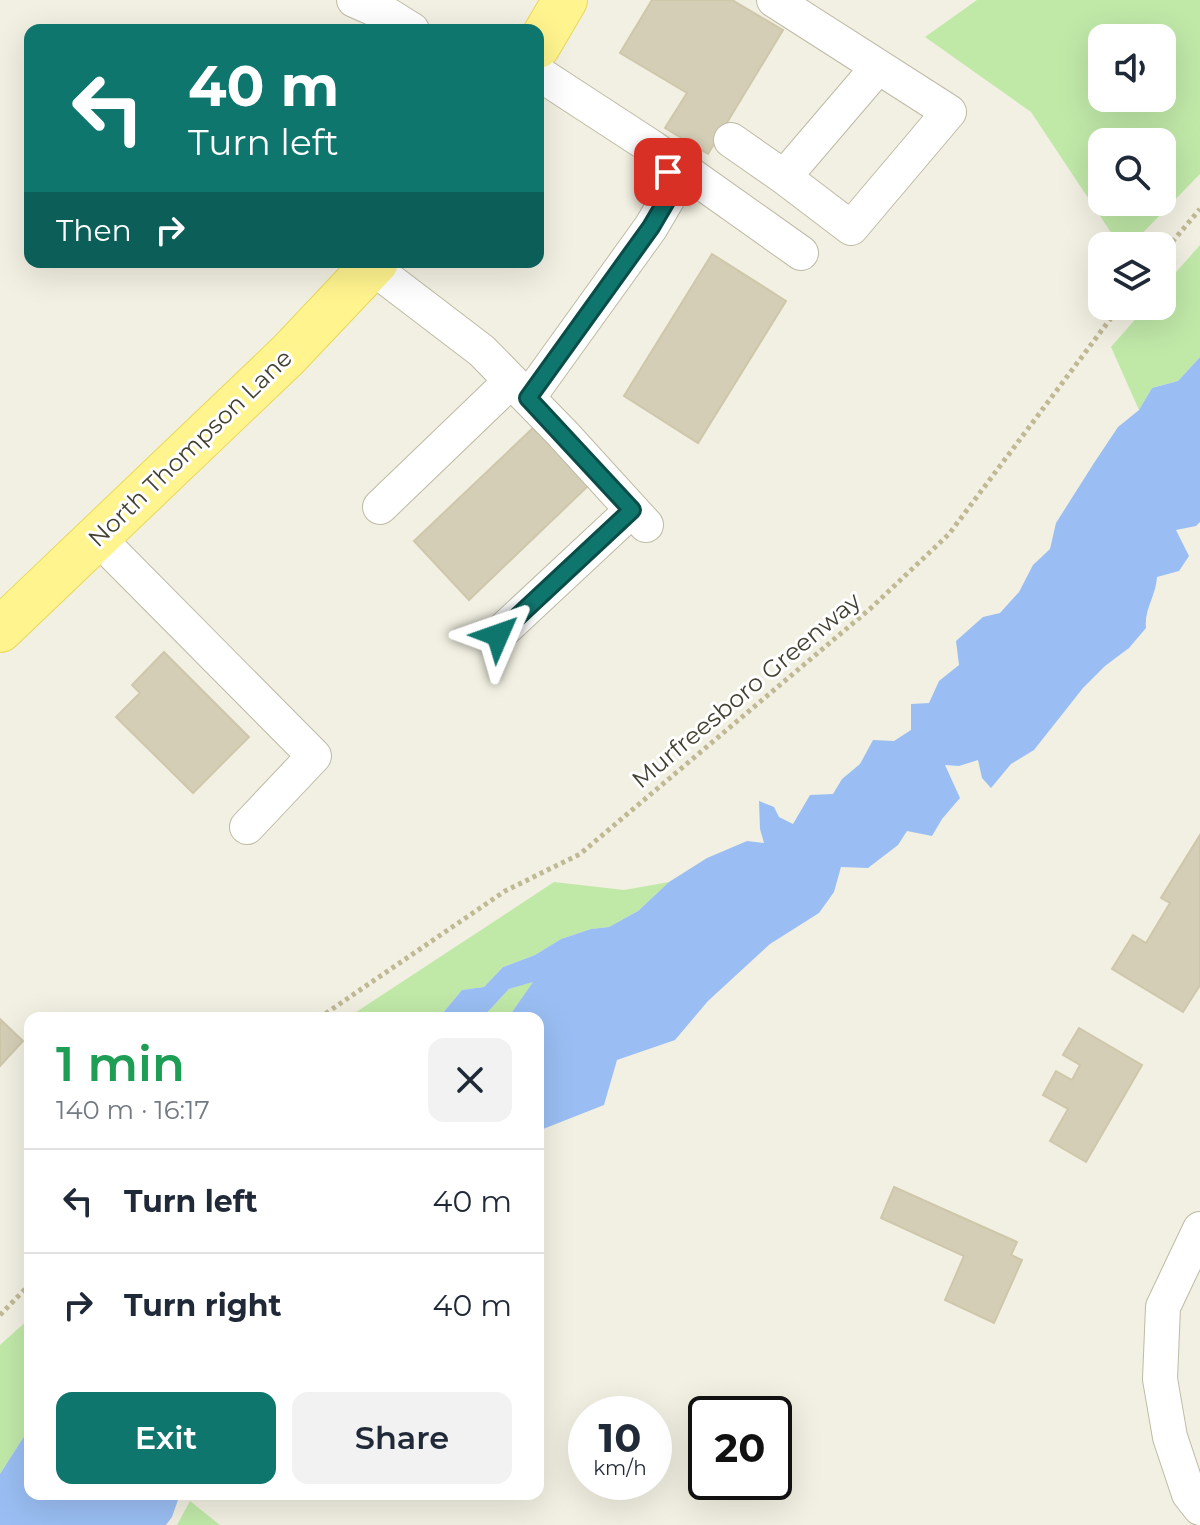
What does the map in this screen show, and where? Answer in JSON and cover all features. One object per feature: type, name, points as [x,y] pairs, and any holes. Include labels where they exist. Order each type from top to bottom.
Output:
[{"type":"main road","points":[[544,36],[565,0]]},
{"type":"main road","name":"North Thompson Lane","points":[[0,630],[288,355],[370,268]]},
{"type":"street","points":[[354,0],[402,24]]},
{"type":"street","points":[[731,140],[851,228],[949,112],[774,0]]},
{"type":"street","points":[[784,177],[878,67]]},
{"type":"street","points":[[544,77],[653,148],[801,253]]},
{"type":"street","points":[[380,507],[520,390],[651,227],[668,198],[668,172],[653,148]]},
{"type":"street","points":[[379,268],[482,351],[639,517],[498,635]]},
{"type":"street","points":[[97,537],[314,756],[247,827]]},
{"type":"street","points":[[1200,1229],[1163,1307],[1160,1379],[1170,1437],[1189,1494],[1200,1508]]},
{"type":"path","points":[[1176,237],[1200,209]]},
{"type":"path","name":"Murfreesboro Greenway","points":[[328,1012],[505,891],[580,854],[871,608],[949,534],[1110,320]]},
{"type":"path","points":[[0,1315],[24,1290]]},
{"type":"green space","points":[[977,0],[1200,0],[1200,174],[1176,199],[1176,128],[1088,128],[1088,198],[1031,112],[925,37]]},
{"type":"green space","points":[[1100,216],[1159,216],[1144,232],[1111,232]]},
{"type":"green space","points":[[1200,245],[1200,357],[1178,381],[1152,388],[1139,410],[1111,347],[1135,320],[1176,320],[1176,272]]},
{"type":"green space","points":[[554,882],[624,890],[669,882],[638,911],[609,927],[591,929],[561,939],[535,955],[503,967],[484,987],[462,990],[444,1012],[356,1012]]},
{"type":"green space","points":[[534,981],[512,1012],[488,1012],[509,989]]},
{"type":"green space","points":[[24,1323],[24,1436],[0,1474],[0,1345]]},
{"type":"green space","points":[[190,1501],[220,1525],[177,1525]]},
{"type":"water","points":[[1200,357],[1200,522],[1196,526],[1176,530],[1189,556],[1179,571],[1157,577],[1146,628],[1129,648],[1083,688],[1034,750],[1011,764],[991,788],[982,778],[978,760],[959,766],[945,765],[960,798],[932,836],[907,831],[898,845],[868,868],[841,867],[834,892],[819,913],[770,944],[708,1001],[675,1040],[617,1060],[604,1105],[544,1129],[544,1012],[512,1012],[533,982],[509,989],[488,1012],[444,1012],[462,990],[484,987],[503,967],[535,955],[561,939],[591,929],[609,927],[638,911],[669,882],[707,858],[747,841],[764,843],[759,801],[774,807],[779,817],[793,824],[810,795],[833,794],[842,779],[860,764],[873,740],[894,741],[911,730],[911,704],[929,703],[939,681],[959,665],[956,641],[983,617],[1000,613],[1019,592],[1033,565],[1050,549],[1056,523],[1118,427],[1139,410],[1152,388],[1178,381]]},
{"type":"water","points":[[24,1436],[24,1500],[178,1500],[166,1525],[0,1525],[0,1474]]},
{"type":"building","points":[[652,0],[732,0],[783,30],[708,154],[665,128],[687,93],[620,53]]},
{"type":"building","points":[[712,254],[786,301],[698,443],[624,396]]},
{"type":"building","points":[[533,428],[590,484],[469,600],[414,541]]},
{"type":"building","points":[[164,652],[249,737],[193,793],[116,717],[140,693],[132,685]]},
{"type":"building","points":[[1200,835],[1200,985],[1183,1012],[1112,969],[1133,935],[1146,943],[1170,903],[1161,898]]},
{"type":"building","points":[[0,1019],[23,1041],[0,1066]]},
{"type":"building","points":[[1079,1028],[1142,1065],[1086,1162],[1050,1141],[1068,1109],[1043,1095],[1056,1071],[1072,1080],[1080,1065],[1063,1055]]},
{"type":"building","points":[[894,1187],[1017,1242],[1011,1255],[1022,1260],[994,1323],[945,1300],[964,1256],[881,1218]]},
{"type":"route","points":[[498,635],[632,510],[528,398],[651,227],[668,198],[668,172]]}]
